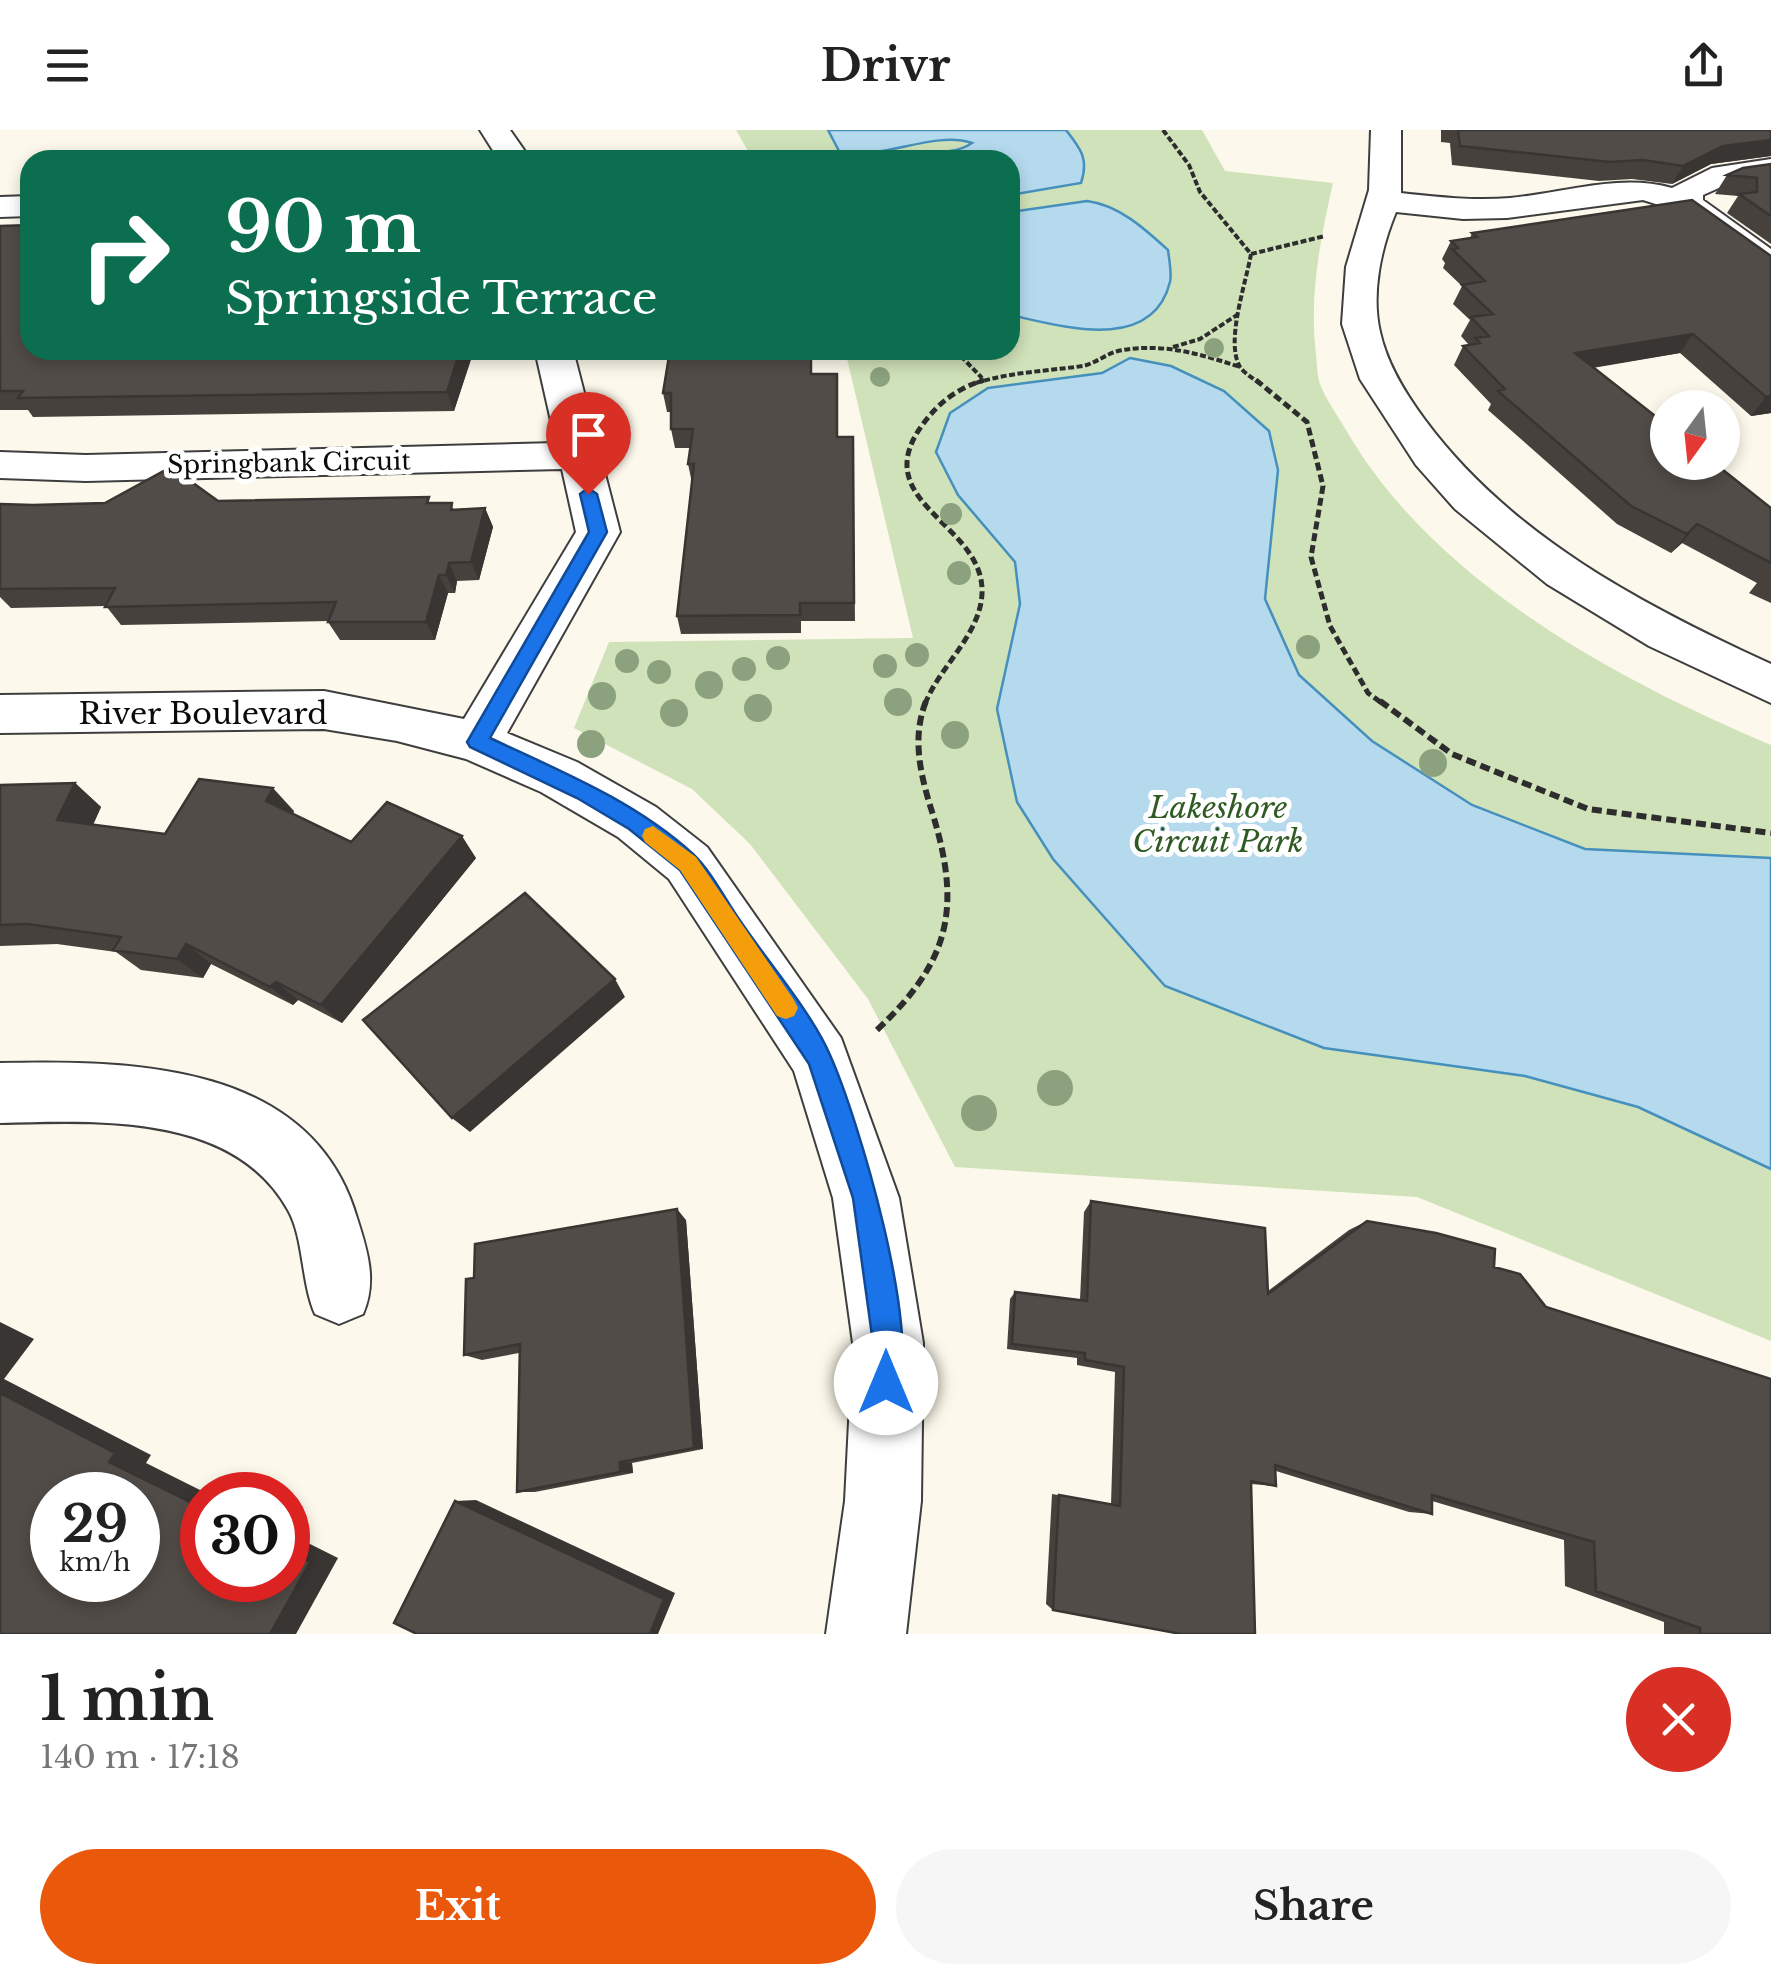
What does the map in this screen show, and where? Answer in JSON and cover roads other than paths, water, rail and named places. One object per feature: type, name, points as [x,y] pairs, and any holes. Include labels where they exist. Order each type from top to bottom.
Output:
[{"type":"street","points":[[1386,130],[1377,216],[1359,287],[1360,327],[1369,357],[1413,435],[1451,480],[1509,532],[1621,610],[1771,685]]},
{"type":"street","points":[[1687,203],[1688,190],[1702,181],[1771,168]]},
{"type":"street","points":[[1377,216],[1507,208],[1644,190],[1687,203],[1771,265]]},
{"type":"street","points":[[477,742],[598,532],[556,360]]},
{"type":"street","name":"Springbank Circuit","points":[[0,466],[86,468],[578,456]]},
{"type":"street","name":"River Boulevard","points":[[0,714],[324,710],[477,742],[590,795],[636,822],[688,863],[820,1058],[866,1198],[888,1343],[882,1502],[866,1634]]},
{"type":"street","points":[[0,1093],[80,1090],[140,1095],[246,1126],[293,1157],[317,1195],[339,1290]]},
{"type":"water","points":[[828,130],[1066,130],[1082,155],[1084,167],[1081,183],[1020,193],[1020,150],[955,150],[972,143],[940,140],[888,150],[838,150]]},
{"type":"water","points":[[1087,201],[1121,213],[1141,226],[1168,250],[1171,278],[1160,305],[1145,319],[1102,330],[1020,317],[1020,211]]},
{"type":"water","points":[[1130,358],[1171,366],[1224,391],[1269,431],[1278,470],[1265,599],[1299,675],[1372,741],[1472,805],[1585,849],[1771,858],[1771,1169],[1638,1107],[1525,1076],[1324,1048],[1165,986],[1053,859],[1017,802],[997,709],[1020,604],[1015,562],[958,495],[936,452],[950,413],[988,388],[1102,373]]},
{"type":"park label","name":"Lakeshore Circuit Park","points":[[1218,824]]}]
